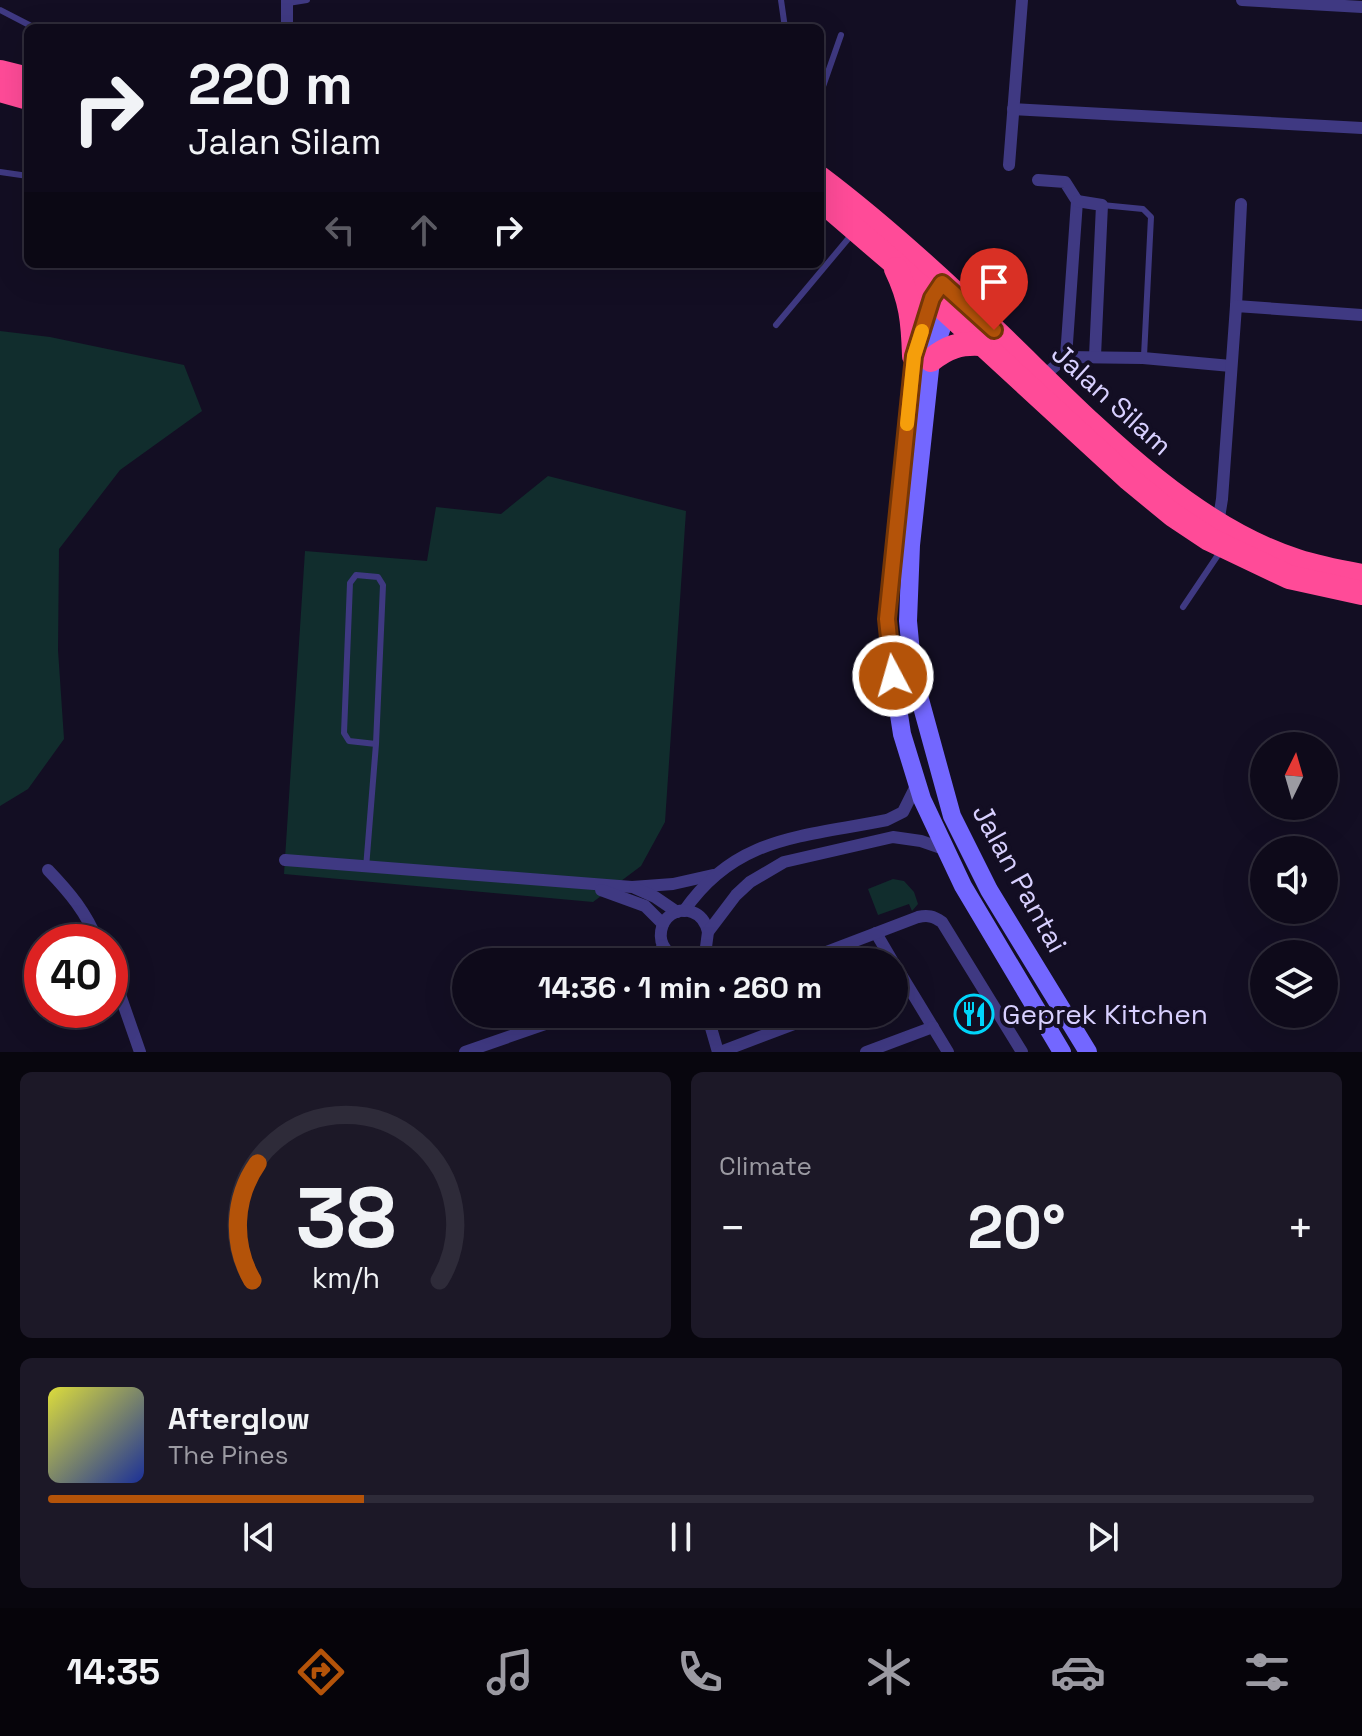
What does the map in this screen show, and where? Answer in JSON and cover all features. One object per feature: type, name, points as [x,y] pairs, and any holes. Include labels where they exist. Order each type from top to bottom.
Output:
[{"type":"highway","points":[[0,72],[24,78]]},
{"type":"highway","points":[[0,90],[24,97]]},
{"type":"highway","name":"Jalan Silam","points":[[824,181],[851,201],[945,297],[980,344],[1173,515],[1295,560],[1362,576]]},
{"type":"highway","name":"Jalan Silam","points":[[824,202],[891,260],[945,297],[1042,377],[1221,535],[1289,577],[1362,593]]},
{"type":"highway","points":[[891,260],[907,292],[922,358],[951,346],[980,344]]},
{"type":"street","points":[[1009,165],[1022,0]]},
{"type":"street","points":[[1242,0],[1362,7]]},
{"type":"street","points":[[287,2],[287,24]]},
{"type":"street","points":[[1013,109],[1362,128]]},
{"type":"street","points":[[1038,180],[1065,182],[1077,201],[1066,357]]},
{"type":"street","points":[[1077,201],[1102,205],[1095,356]]},
{"type":"street","points":[[1221,535],[1241,204]]},
{"type":"street","name":"Jalan Pantai","points":[[945,297],[922,358],[887,619],[893,676],[902,734],[917,784],[963,886],[1062,1052]]},
{"type":"street","points":[[1236,306],[1362,315]]},
{"type":"street","points":[[1042,377],[1066,357],[1143,358],[1231,366]]},
{"type":"street","name":"Jalan Pantai","points":[[922,358],[908,621],[913,674],[923,716],[952,816],[989,890],[1088,1052]]},
{"type":"street","points":[[663,946],[660,934],[663,924],[680,912],[713,875],[740,856],[771,844],[887,820],[903,812],[917,784]]},
{"type":"street","points":[[704,948],[708,932],[736,895],[750,882],[784,862],[893,837],[921,841],[947,850]]},
{"type":"street","points":[[285,860],[632,887],[673,884],[713,875]]},
{"type":"street","points":[[48,870],[77,900],[91,924]]},
{"type":"street","points":[[584,885],[636,901],[663,924]]},
{"type":"street","points":[[632,887],[680,912],[700,917],[708,932]]},
{"type":"street","points":[[837,948],[928,915],[942,922],[1022,1052]]},
{"type":"street","points":[[876,933],[885,948]]},
{"type":"street","points":[[908,994],[948,1052]]},
{"type":"street","points":[[128,1018],[140,1052]]},
{"type":"street","points":[[866,1052],[933,1027]]},
{"type":"street","points":[[465,1052],[534,1028]]},
{"type":"street","points":[[711,1028],[719,1052],[783,1028]]},
{"type":"lane","points":[[287,2],[307,0]]},
{"type":"lane","points":[[781,0],[784,24]]},
{"type":"lane","points":[[0,10],[27,24]]},
{"type":"lane","points":[[824,84],[841,35]]},
{"type":"lane","points":[[0,172],[24,175]]},
{"type":"lane","points":[[1102,205],[1143,209],[1151,217],[1143,358]]},
{"type":"lane","points":[[824,267],[856,229]]},
{"type":"lane","points":[[776,325],[824,268]]},
{"type":"lane","points":[[1183,607],[1221,535]]},
{"type":"lane","points":[[366,868],[376,744],[383,585],[378,577],[356,575],[350,583],[344,733],[346,739],[352,742],[376,744]]},
{"type":"green space","points":[[0,331],[50,337],[184,365],[202,411],[120,470],[59,549],[58,650],[64,739],[28,789],[0,806]]},
{"type":"green space","points":[[548,476],[686,511],[665,822],[641,866],[593,902],[284,874],[305,551],[427,561],[436,507],[501,514]]},
{"type":"green space","points":[[893,879],[904,881],[914,892],[918,904],[912,911],[909,904],[878,915],[868,889]]},
{"type":"slow traffic","points":[[907,424],[914,356],[922,331]]},
{"type":"place","name":"Geprek Kitchen","points":[[974,1014]]},
{"type":"route","points":[[893,676],[887,619],[914,356],[932,298],[942,283],[994,330]]}]
